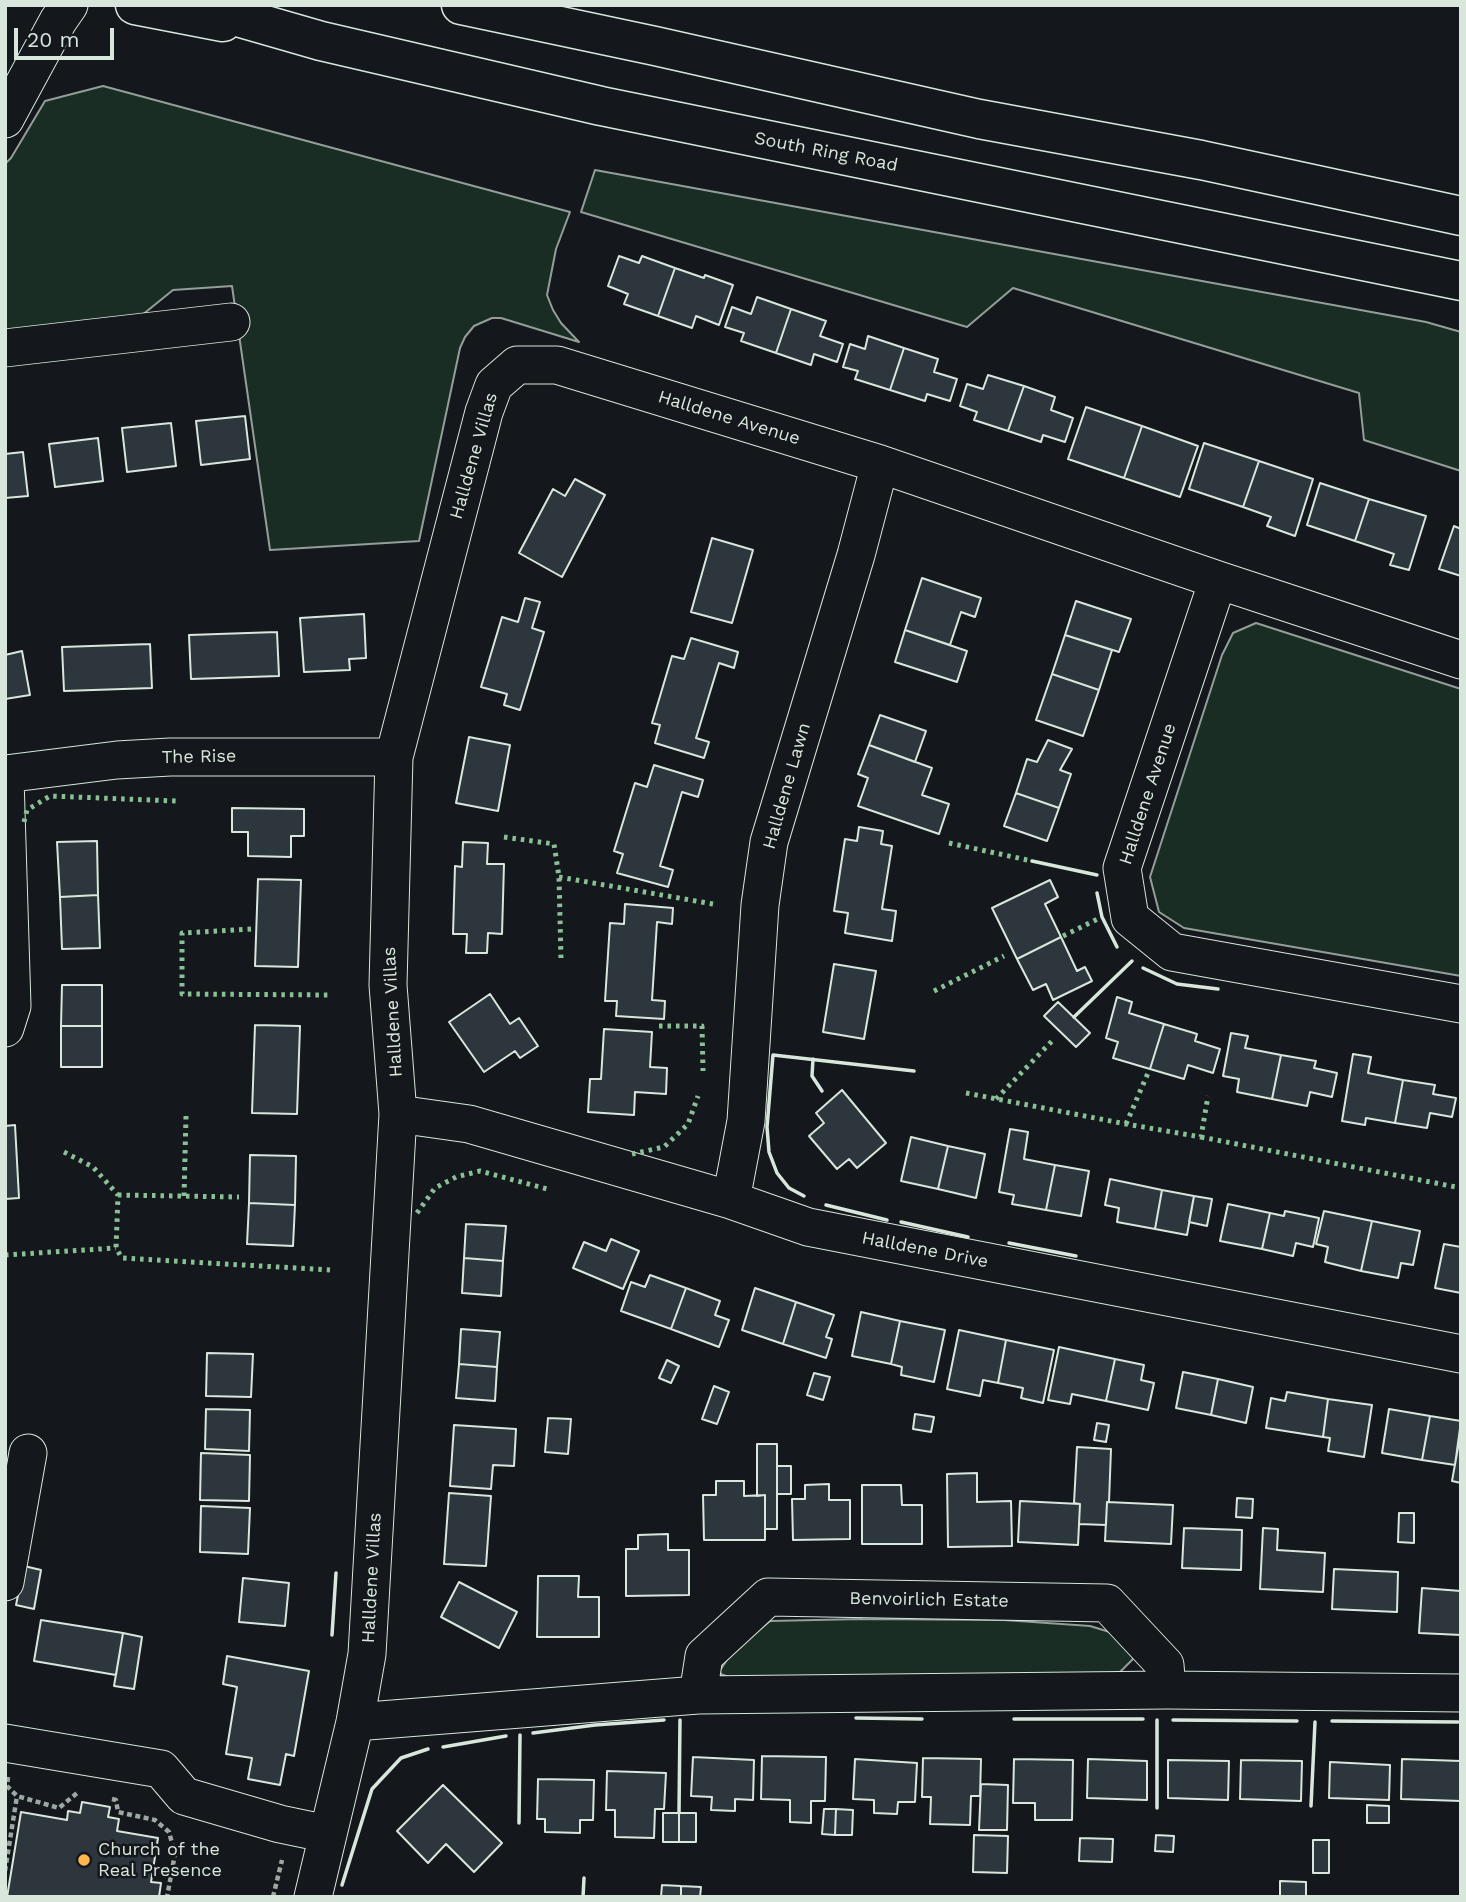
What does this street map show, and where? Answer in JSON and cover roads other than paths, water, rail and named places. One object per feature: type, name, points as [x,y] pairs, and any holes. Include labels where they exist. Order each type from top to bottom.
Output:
[{"type":"highway","points":[[135,5],[321,41]]},
{"type":"highway","name":"South Ring Road","points":[[196,5],[321,41],[601,106],[1461,281]]},
{"type":"highway","points":[[461,5],[979,119],[1215,163],[1461,216]]},
{"type":"highway","points":[[518,5],[655,46]]},
{"type":"street","points":[[5,119],[69,5]]},
{"type":"street","points":[[5,348],[231,321]]},
{"type":"street","name":"Halldene Avenue","points":[[557,365],[880,464],[1461,660]]},
{"type":"street","name":"Halldene Villas","points":[[313,1897],[355,1721],[367,1654],[398,1114],[388,985],[394,757],[484,412],[494,385],[517,366],[557,365]]},
{"type":"street","name":"Halldene Lawn","points":[[732,1200],[746,1122],[760,905],[769,842],[856,555],[880,464]]},
{"type":"street","name":"Halldene Avenue","points":[[1218,580],[1122,868],[1130,918],[1172,953],[1461,1004]]},
{"type":"street","name":"The Rise","points":[[5,1028],[12,1006],[5,776],[117,760],[170,757],[394,757]]},
{"type":"street","name":"Halldene Drive","points":[[398,1114],[469,1124],[732,1200],[807,1227],[1461,1354]]},
{"type":"street","points":[[5,1582],[28,1453]]},
{"type":"street","name":"Benvoirlich Estate","points":[[698,1695],[704,1656],[768,1597],[1107,1603],[1165,1665],[1167,1690]]},
{"type":"street","points":[[355,1721],[698,1695],[1167,1690],[1461,1693]]},
{"type":"street","points":[[5,1743],[162,1769],[184,1796],[280,1824],[328,1834]]},
{"type":"place","name":"Church of the Real Presence","points":[[84,1860]]}]
